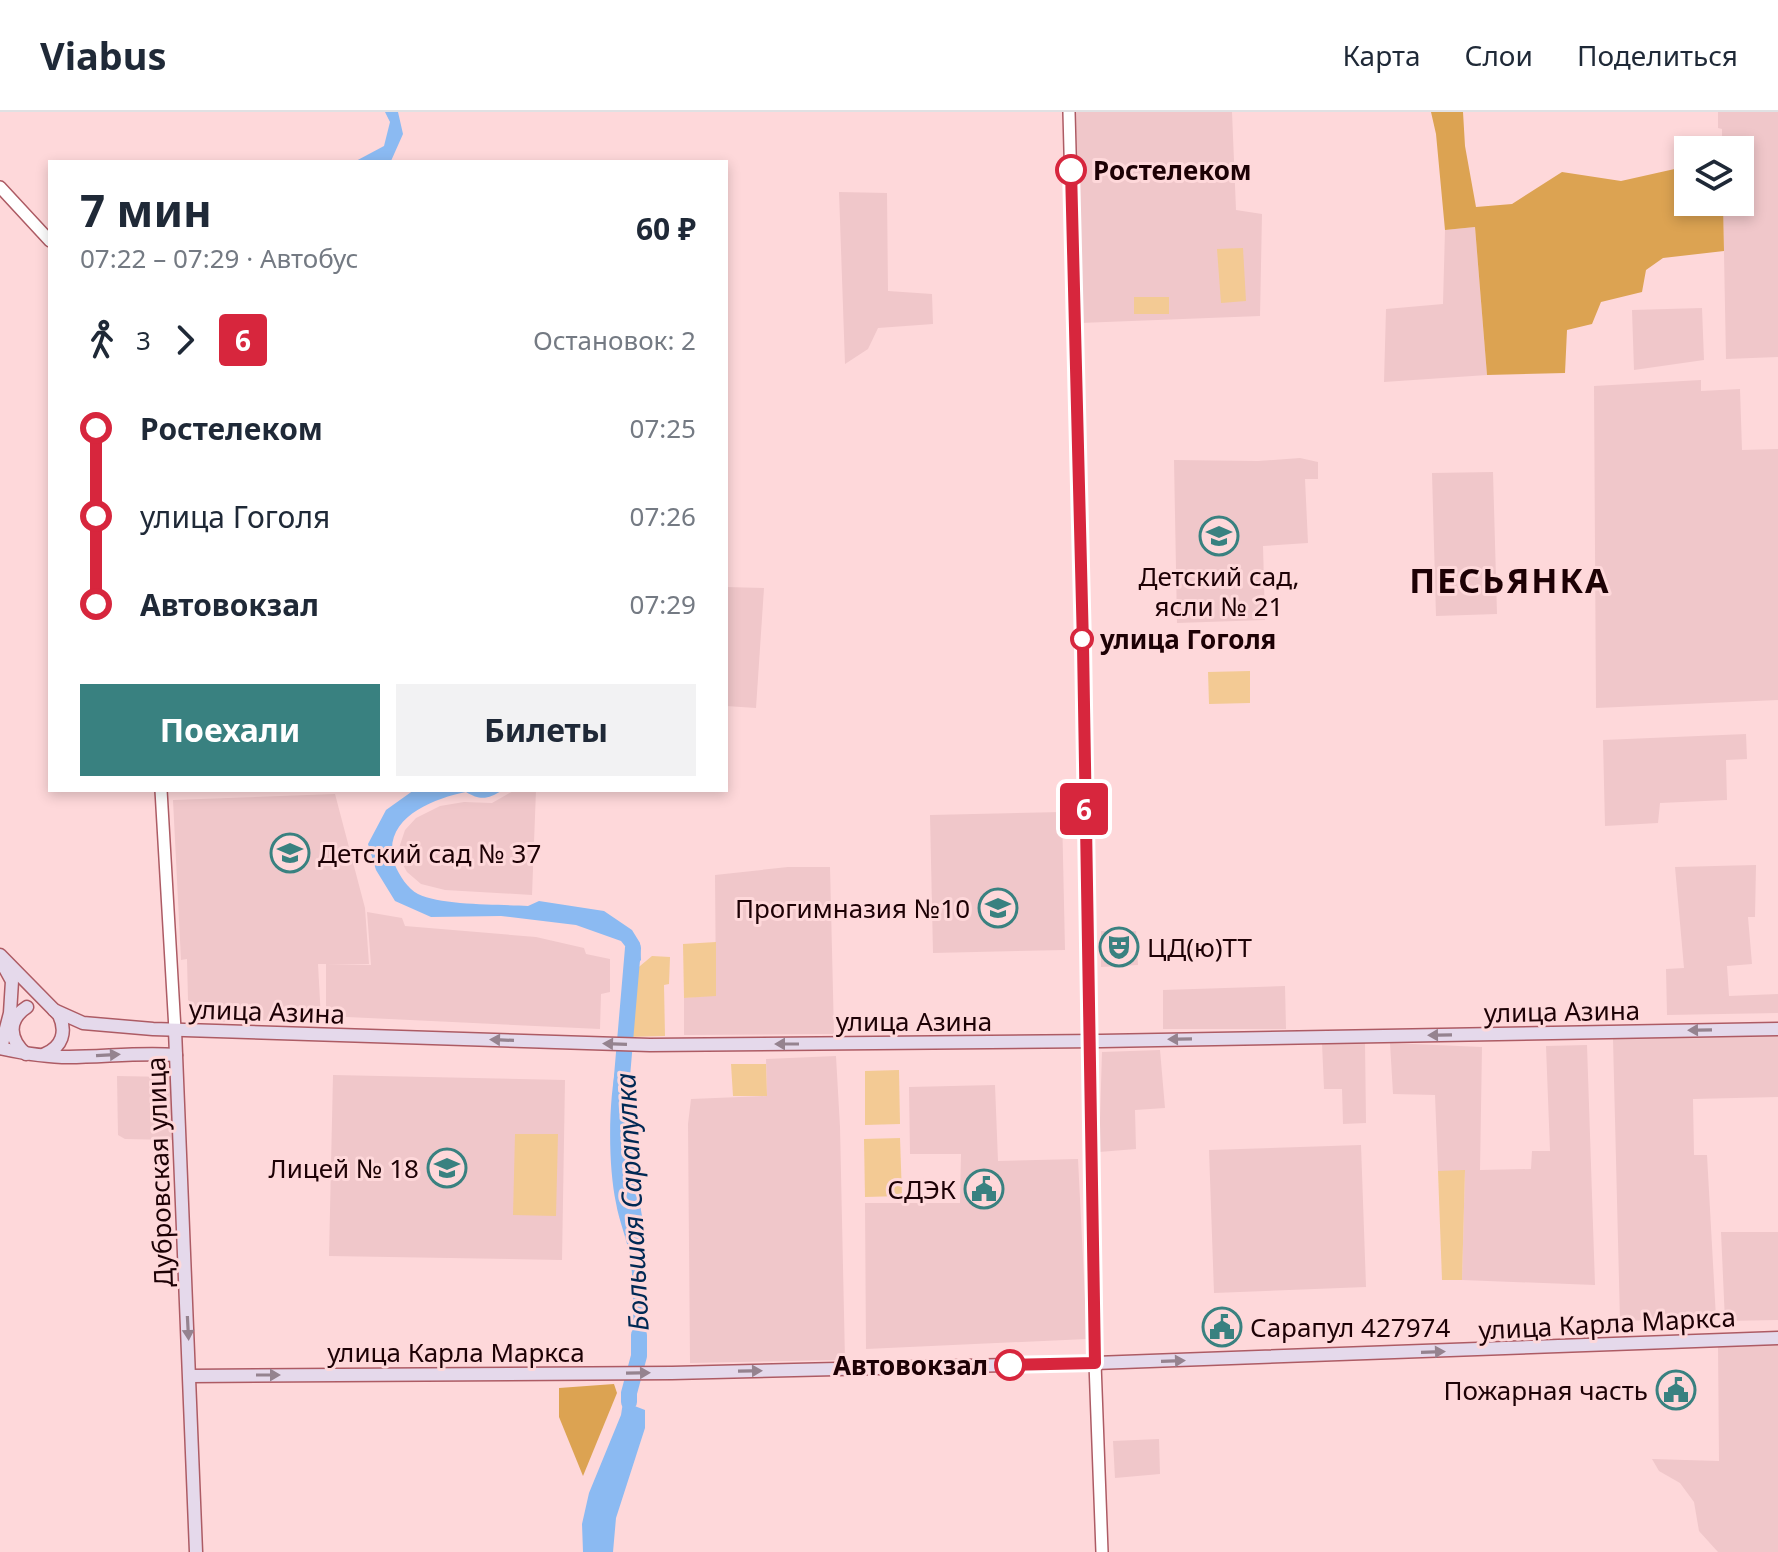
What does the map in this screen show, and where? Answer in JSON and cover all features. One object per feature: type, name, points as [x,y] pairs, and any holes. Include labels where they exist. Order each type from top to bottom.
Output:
[{"type":"main road","points":[[0,958],[62,1022],[63,1037],[55,1049],[41,1055],[0,1048],[12,981],[0,958]]},
{"type":"main road","points":[[5,1015],[27,1007],[51,1008]]},
{"type":"main road","points":[[26,1054],[16,1044],[12,1030],[16,1016],[27,1007]]},
{"type":"main road","name":"улица Азина","points":[[51,1008],[69,1019],[97,1026],[650,1045],[1778,1029]]},
{"type":"main road","name":"Дубровская улица","points":[[175,1030],[196,1552]]},
{"type":"main road","name":"улица Азина","points":[[41,1055],[176,1055]]},
{"type":"main road","name":"улица Карла Маркса","points":[[190,1376],[672,1373],[1095,1363],[1778,1338]]},
{"type":"street","points":[[1069,112],[1095,1363],[1102,1552]]},
{"type":"street","points":[[0,187],[48,239]]},
{"type":"street","name":"Дубровская улица","points":[[161,792],[175,1030]]},
{"type":"shaded area","points":[[1076,112],[1232,112],[1236,210],[1262,214],[1260,316],[1080,323]]},
{"type":"shaded area","points":[[1431,112],[1463,112],[1465,146],[1476,207],[1512,204],[1562,172],[1621,181],[1674,169],[1674,216],[1723,216],[1724,251],[1663,258],[1646,270],[1642,292],[1601,302],[1592,324],[1567,330],[1565,373],[1487,375],[1475,227],[1445,230]]},
{"type":"shaded area","points":[[1718,112],[1778,112],[1778,357],[1726,359],[1723,216],[1754,216],[1754,136],[1722,136],[1722,129],[1718,128]]},
{"type":"shaded area","points":[[839,192],[887,193],[888,291],[932,294],[933,324],[878,328],[868,349],[845,364]]},
{"type":"shaded area","points":[[1475,227],[1487,375],[1384,382],[1386,309],[1443,304],[1445,230]]},
{"type":"shaded area","points":[[1243,248],[1246,301],[1221,303],[1217,249]]},
{"type":"shaded area","points":[[1134,297],[1169,297],[1169,314],[1134,314]]},
{"type":"shaded area","points":[[1702,308],[1704,360],[1634,370],[1632,310]]},
{"type":"shaded area","points":[[1701,380],[1701,391],[1740,389],[1742,450],[1778,449],[1778,700],[1596,708],[1594,386]]},
{"type":"shaded area","name":"Детский сад, ясли № 21","points":[[1300,458],[1318,462],[1318,479],[1305,479],[1308,543],[1263,546],[1265,620],[1177,623],[1174,460]]},
{"type":"shaded area","points":[[1493,472],[1497,614],[1436,616],[1432,473]]},
{"type":"shaded area","points":[[728,587],[764,588],[756,708],[728,706]]},
{"type":"shaded area","points":[[1250,671],[1250,703],[1209,704],[1208,672]]},
{"type":"shaded area","points":[[1746,734],[1747,759],[1726,760],[1727,800],[1660,803],[1658,823],[1605,826],[1603,740]]},
{"type":"shaded area","points":[[511,792],[536,792],[532,895],[445,890],[421,884],[407,872],[397,854],[405,830],[416,818],[440,806],[464,802],[492,803]]},
{"type":"shaded area","points":[[335,794],[365,908],[369,964],[318,964],[321,1019],[213,1022],[188,1000],[187,959],[181,960],[173,800]]},
{"type":"shaded area","name":"Прогимназия №10","points":[[1062,812],[1065,950],[933,953],[930,815]]},
{"type":"shaded area","points":[[1756,865],[1755,917],[1748,917],[1752,964],[1727,966],[1729,996],[1778,994],[1778,1013],[1667,1015],[1666,969],[1684,968],[1675,867]]},
{"type":"shaded area","points":[[788,867],[830,867],[834,1034],[684,1035],[684,998],[716,995],[715,875]]},
{"type":"shaded area","points":[[367,912],[402,918],[405,926],[536,937],[584,948],[586,954],[610,959],[610,992],[601,994],[600,1029],[326,1016],[326,964],[371,965]]},
{"type":"shaded area","name":"ЦД(ю)ТТ","points":[[1101,931],[1136,931],[1138,965],[1101,967]]},
{"type":"shaded area","points":[[716,942],[716,996],[684,998],[683,944]]},
{"type":"shaded area","points":[[652,956],[670,957],[669,984],[664,985],[665,1036],[629,1037],[634,971]]},
{"type":"shaded area","points":[[1285,986],[1286,1029],[1163,1029],[1163,990]]},
{"type":"shaded area","points":[[1778,1035],[1778,1097],[1693,1099],[1694,1155],[1707,1155],[1716,1318],[1620,1321],[1613,1039]]},
{"type":"shaded area","points":[[1365,1042],[1366,1123],[1343,1124],[1342,1089],[1324,1089],[1322,1043]]},
{"type":"shaded area","points":[[1390,1043],[1482,1047],[1480,1170],[1531,1169],[1532,1151],[1550,1151],[1546,1046],[1587,1045],[1595,1285],[1462,1280],[1465,1171],[1438,1171],[1435,1095],[1393,1094]]},
{"type":"shaded area","points":[[1160,1050],[1165,1108],[1135,1110],[1136,1149],[1099,1152],[1102,1052]]},
{"type":"shaded area","points":[[836,1056],[845,1360],[690,1363],[688,1124],[691,1099],[767,1096],[766,1059]]},
{"type":"shaded area","points":[[731,1064],[766,1064],[767,1096],[733,1096]]},
{"type":"shaded area","points":[[899,1070],[900,1124],[865,1125],[865,1071]]},
{"type":"shaded area","name":"Лицей № 18","points":[[333,1075],[565,1080],[562,1260],[329,1256]]},
{"type":"shaded area","points":[[117,1076],[170,1077],[173,1140],[125,1139],[118,1135]]},
{"type":"shaded area","points":[[995,1085],[998,1161],[1078,1159],[1087,1339],[866,1349],[865,1203],[960,1203],[961,1154],[910,1154],[909,1087]]},
{"type":"shaded area","points":[[515,1134],[558,1134],[556,1216],[513,1215]]},
{"type":"shaded area","points":[[900,1138],[902,1196],[865,1197],[864,1139]]},
{"type":"shaded area","points":[[1361,1145],[1366,1287],[1214,1293],[1209,1150]]},
{"type":"shaded area","points":[[1465,1170],[1462,1280],[1442,1280],[1438,1171]]},
{"type":"shaded area","points":[[1721,1232],[1778,1232],[1778,1320],[1725,1321]]},
{"type":"shaded area","points":[[1718,1345],[1778,1345],[1778,1552],[1718,1552],[1699,1531],[1694,1502],[1680,1483],[1659,1471],[1652,1459],[1719,1461]]},
{"type":"shaded area","points":[[614,1384],[617,1393],[583,1476],[559,1417],[559,1388]]},
{"type":"shaded area","points":[[1159,1439],[1160,1474],[1115,1478],[1113,1441]]},
{"type":"water","points":[[385,112],[398,112],[403,134],[391,160],[358,160],[384,146],[390,122]]},
{"type":"water","points":[[411,792],[466,792],[424,806],[401,824],[394,836],[392,849],[395,865],[414,892],[456,903],[528,906],[539,901],[604,911],[632,930],[640,943],[641,960],[634,968],[627,966],[629,951],[621,941],[576,925],[501,916],[431,917],[395,901],[376,870],[368,844],[386,810]]},
{"type":"water","points":[[466,792],[499,792],[484,798]]},
{"type":"water","points":[[617,1062],[631,1074],[634,1169],[642,1216],[644,1356],[632,1356],[632,1269],[613,1188],[610,1132]]},
{"type":"water","points":[[626,1383],[633,1383],[632,1405],[645,1410],[645,1428],[616,1518],[613,1552],[583,1552],[582,1524],[589,1493],[621,1415]]},
{"type":"waterway","name":"Большая Сарапулка","points":[[621,1088],[633,948]]},
{"type":"waterway","name":"Большая Сарапулка","points":[[629,1402],[639,1356],[639,1335]]},
{"type":"bus line","name":"6","points":[[1010,1365],[1095,1363],[1083,645],[1071,170]]},
{"type":"place","name":"Ростелеком","points":[[1071,170]]},
{"type":"place","name":"Детский сад, ясли № 21","points":[[1219,536]]},
{"type":"place","name":"улица Гоголя","points":[[1082,639]]},
{"type":"place","name":"Детский сад № 37","points":[[290,853]]},
{"type":"place","name":"Прогимназия №10","points":[[998,908]]},
{"type":"place","name":"ЦД(ю)ТТ","points":[[1119,947]]},
{"type":"place","name":"Лицей № 18","points":[[447,1168]]},
{"type":"place","name":"СДЭК","points":[[984,1189]]},
{"type":"place","name":"Сарапул 427974","points":[[1222,1327]]},
{"type":"place","name":"Автовокзал","points":[[1010,1365]]},
{"type":"place","name":"Пожарная часть","points":[[1676,1390]]},
{"type":"district","name":"ПЕСЬЯНКА","points":[[1510,580]]}]
